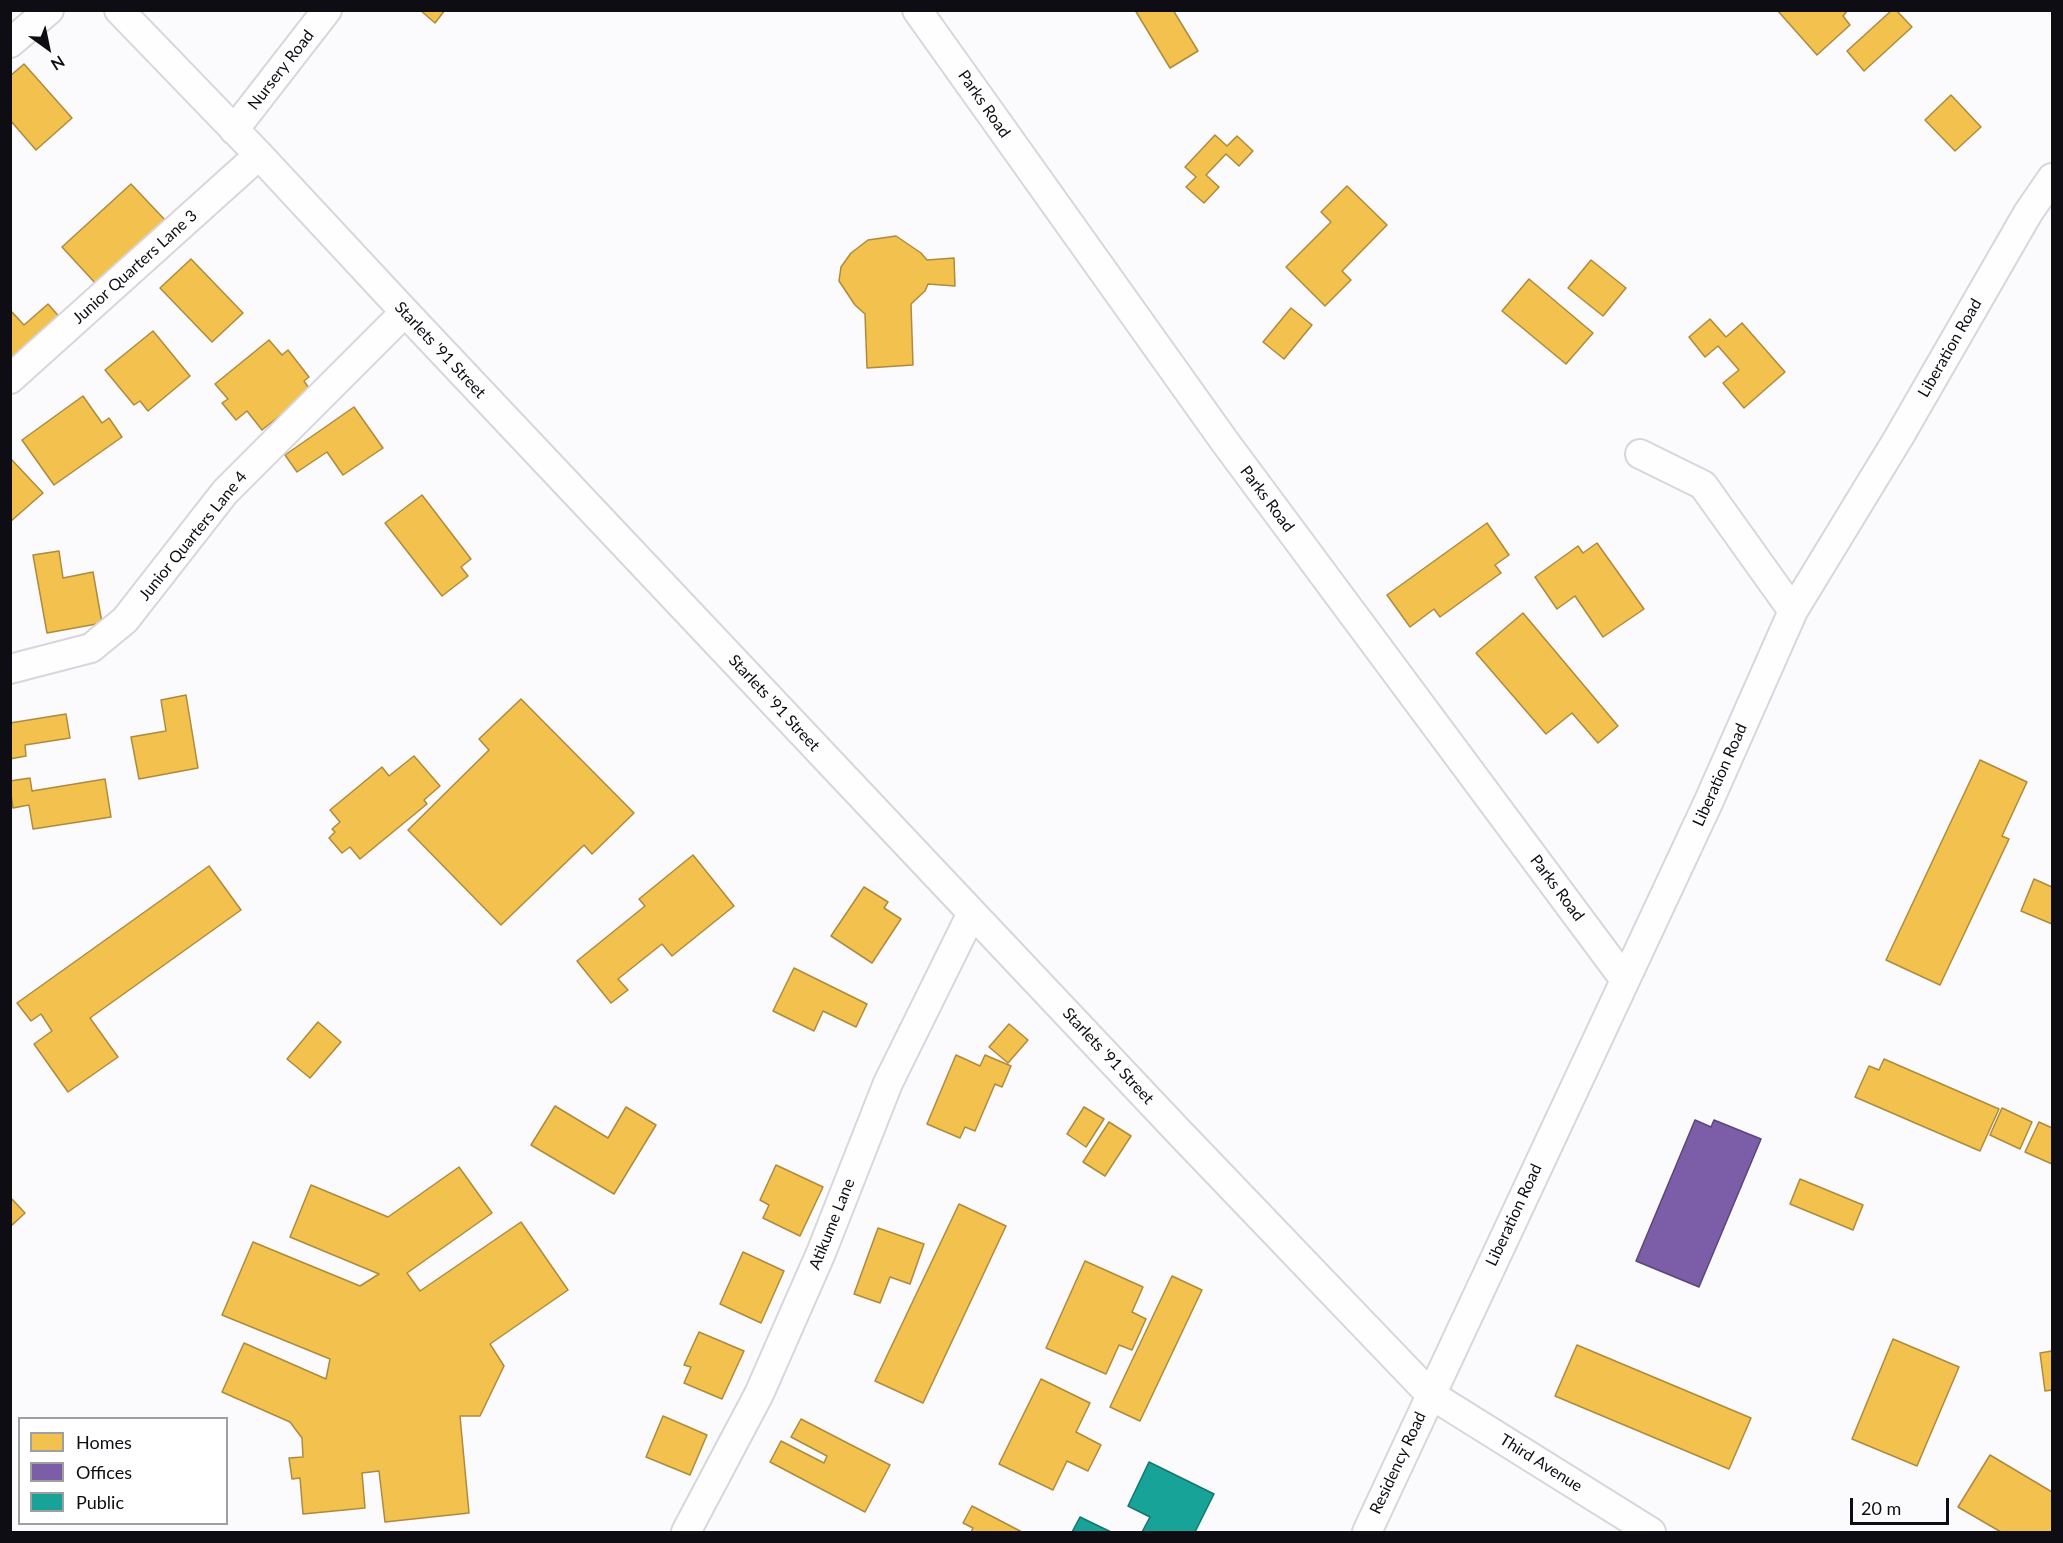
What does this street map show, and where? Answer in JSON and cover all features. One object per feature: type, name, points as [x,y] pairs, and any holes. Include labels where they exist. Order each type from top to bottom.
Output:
[{"type":"street","points":[[10,43],[49,10]]},
{"type":"street","name":"Starlets '91 Street","points":[[119,10],[259,154],[972,913],[1430,1394]]},
{"type":"street","name":"Nursery Road","points":[[234,130],[327,10]]},
{"type":"street","name":"Parks Road","points":[[917,10],[1225,442],[1625,980]]},
{"type":"street","name":"Junior Quarters Lane 3","points":[[10,379],[259,154]]},
{"type":"street","name":"Liberation Road","points":[[1430,1394],[1625,980],[1793,611],[1899,437],[2028,213],[2052,178]]},
{"type":"street","name":"Junior Quarters Lane 4","points":[[10,669],[91,648],[125,620],[225,492],[405,312]]},
{"type":"street","points":[[1640,454],[1703,485],[1793,611]]},
{"type":"street","name":"Atikume Lane","points":[[686,1533],[759,1394],[821,1253],[888,1083],[972,913]]},
{"type":"street","name":"Residency Road","points":[[1367,1533],[1430,1394]]},
{"type":"street","name":"Third Avenue","points":[[1430,1394],[1652,1533]]},
{"type":"building: Homes","points":[[420,10],[445,10],[435,23]]},
{"type":"building: Homes","points":[[1135,10],[1173,10],[1198,51],[1170,68]]},
{"type":"building: Homes","points":[[1777,10],[1848,10],[1843,16],[1850,25],[1817,55]]},
{"type":"building: Homes","points":[[1892,10],[1896,10],[1912,27],[1864,71],[1847,51]]},
{"type":"building: Homes","points":[[24,64],[72,118],[36,150],[10,120],[10,76]]},
{"type":"building: Homes","points":[[1951,95],[1981,127],[1955,151],[1925,120]]},
{"type":"building: Homes","points":[[1215,135],[1227,146],[1237,136],[1253,151],[1239,166],[1226,154],[1206,175],[1219,187],[1204,203],[1186,187],[1196,177],[1185,167]]},
{"type":"building: Homes","points":[[131,184],[166,221],[97,285],[62,247]]},
{"type":"building: Homes","points":[[1347,186],[1387,225],[1342,271],[1351,280],[1325,306],[1286,267],[1331,222],[1321,212]]},
{"type":"building: Homes","points":[[896,236],[921,253],[927,260],[954,258],[955,286],[928,284],[925,291],[911,304],[913,365],[867,368],[865,314],[855,305],[839,281],[841,267],[851,253],[868,240]]},
{"type":"building: Homes","points":[[191,259],[243,313],[212,342],[160,288]]},
{"type":"building: Homes","points":[[1591,260],[1626,288],[1603,316],[1568,288]]},
{"type":"building: Homes","points":[[1529,279],[1593,333],[1566,364],[1502,311]]},
{"type":"building: Homes","points":[[48,304],[63,321],[10,368],[10,310],[24,325]]},
{"type":"building: Homes","points":[[1291,308],[1312,325],[1284,359],[1263,342]]},
{"type":"building: Homes","points":[[1710,319],[1726,337],[1742,323],[1785,372],[1744,408],[1723,383],[1739,370],[1718,346],[1705,357],[1689,337]]},
{"type":"building: Homes","points":[[153,331],[190,376],[148,411],[140,401],[134,405],[105,370]]},
{"type":"building: Homes","points":[[269,340],[282,355],[288,350],[309,377],[304,381],[311,391],[262,430],[247,411],[236,420],[222,403],[228,399],[215,384]]},
{"type":"building: Homes","points":[[83,396],[102,423],[109,418],[122,437],[54,485],[22,440]]},
{"type":"building: Homes","points":[[354,407],[383,448],[343,475],[327,452],[297,472],[285,455]]},
{"type":"building: Homes","points":[[10,458],[43,493],[10,522]]},
{"type":"building: Homes","points":[[422,495],[471,559],[461,567],[468,576],[442,596],[385,523]]},
{"type":"building: Homes","points":[[1487,523],[1509,555],[1495,565],[1501,573],[1440,617],[1434,609],[1410,627],[1387,595]]},
{"type":"building: Homes","points":[[1597,543],[1644,609],[1603,637],[1575,596],[1557,609],[1535,577],[1578,546],[1583,553]]},
{"type":"building: Homes","points":[[59,551],[63,578],[93,572],[102,623],[47,633],[33,555]]},
{"type":"building: Homes","points":[[1523,613],[1618,726],[1598,743],[1572,713],[1546,734],[1476,653]]},
{"type":"building: Homes","points":[[186,695],[198,768],[139,779],[131,737],[166,731],[161,700]]},
{"type":"building: Homes","points":[[521,699],[634,813],[592,854],[584,845],[501,925],[408,830],[489,750],[479,739]]},
{"type":"building: Homes","points":[[66,714],[70,738],[25,745],[26,756],[10,759],[10,723]]},
{"type":"building: Homes","points":[[414,756],[440,786],[424,800],[427,804],[360,859],[350,847],[342,853],[329,838],[335,832],[332,829],[340,822],[330,810],[382,767],[389,776]]},
{"type":"building: Homes","points":[[1980,760],[2027,782],[2002,836],[2009,839],[1940,985],[1886,960]]},
{"type":"building: Homes","points":[[30,778],[32,791],[105,779],[111,817],[33,829],[29,805],[13,808],[10,787],[10,781]]},
{"type":"building: Homes","points":[[693,855],[734,906],[672,956],[662,944],[618,979],[628,990],[611,1003],[577,961],[645,906],[639,899]]},
{"type":"building: Homes","points":[[209,866],[241,910],[90,1018],[118,1057],[68,1092],[34,1044],[52,1031],[41,1014],[31,1021],[17,1003]]},
{"type":"building: Homes","points":[[2034,879],[2052,887],[2052,924],[2021,911]]},
{"type":"building: Homes","points":[[864,887],[888,902],[884,908],[901,919],[872,963],[831,936]]},
{"type":"building: Homes","points":[[794,968],[867,1004],[856,1027],[823,1011],[814,1031],[773,1011]]},
{"type":"building: Homes","points":[[318,1022],[341,1042],[310,1078],[287,1059]]},
{"type":"building: Homes","points":[[1009,1024],[1028,1040],[1008,1063],[989,1047]]},
{"type":"building: Homes","points":[[956,1055],[980,1066],[985,1055],[1011,1066],[1002,1087],[995,1084],[975,1131],[965,1127],[960,1138],[927,1124]]},
{"type":"building: Homes","points":[[1884,1059],[1999,1109],[1980,1151],[1855,1097],[1869,1066],[1879,1070]]},
{"type":"building: Homes","points":[[555,1106],[608,1138],[626,1107],[656,1125],[614,1194],[531,1145]]},
{"type":"building: Homes","points":[[1084,1107],[1104,1119],[1086,1147],[1067,1134]]},
{"type":"building: Homes","points":[[2002,1108],[2032,1122],[2020,1149],[1990,1135]]},
{"type":"building: Homes","points":[[1109,1122],[1131,1136],[1105,1176],[1083,1162]]},
{"type":"building: Homes","points":[[2039,1122],[2052,1128],[2052,1164],[2025,1152]]},
{"type":"building: Homes","points":[[776,1165],[823,1187],[800,1236],[763,1218],[769,1205],[760,1200]]},
{"type":"building: Homes","points":[[459,1167],[492,1213],[407,1273],[420,1291],[521,1222],[568,1290],[490,1344],[504,1366],[480,1416],[460,1416],[469,1513],[385,1522],[379,1471],[362,1473],[365,1508],[303,1514],[300,1478],[292,1479],[289,1458],[303,1457],[302,1438],[290,1422],[222,1392],[244,1343],[326,1379],[330,1359],[222,1315],[253,1242],[360,1286],[379,1274],[290,1237],[311,1185],[388,1217]]},
{"type":"building: Homes","points":[[1800,1179],[1863,1205],[1853,1230],[1790,1204]]},
{"type":"building: Homes","points":[[10,1197],[25,1213],[10,1227]]},
{"type":"building: Homes","points":[[959,1204],[1006,1226],[923,1403],[875,1381]]},
{"type":"building: Homes","points":[[878,1228],[924,1244],[910,1284],[890,1277],[880,1303],[854,1294]]},
{"type":"building: Homes","points":[[743,1252],[784,1271],[761,1323],[720,1304]]},
{"type":"building: Homes","points":[[1085,1261],[1143,1287],[1132,1312],[1146,1319],[1132,1350],[1119,1345],[1106,1374],[1046,1348]]},
{"type":"building: Homes","points":[[1172,1276],[1202,1290],[1140,1421],[1110,1407]]},
{"type":"building: Homes","points":[[699,1332],[744,1351],[722,1399],[684,1383],[691,1367],[684,1365]]},
{"type":"building: Homes","points":[[1893,1339],[1959,1367],[1917,1466],[1852,1439]]},
{"type":"building: Homes","points":[[1577,1345],[1751,1418],[1729,1469],[1555,1396]]},
{"type":"building: Homes","points":[[2052,1351],[2052,1390],[2045,1391],[2040,1353]]},
{"type":"building: Homes","points":[[1041,1379],[1090,1403],[1076,1432],[1101,1445],[1088,1471],[1067,1461],[1053,1490],[999,1464]]},
{"type":"building: Homes","points":[[663,1416],[707,1435],[690,1475],[646,1457]]},
{"type":"building: Homes","points":[[801,1419],[890,1465],[865,1512],[770,1462],[781,1441],[824,1463],[827,1456],[791,1437]]},
{"type":"building: Homes","points":[[1990,1455],[2052,1492],[2052,1532],[2001,1532],[1958,1507]]},
{"type":"building: Homes","points":[[972,1506],[1022,1532],[971,1532],[973,1528],[963,1523]]},
{"type":"building: Offices","points":[[1695,1120],[1711,1127],[1714,1120],[1761,1139],[1699,1287],[1636,1261]]},
{"type":"building: Public","points":[[1149,1462],[1214,1494],[1195,1532],[1142,1532],[1150,1517],[1128,1506]]},
{"type":"building: Public","points":[[1080,1517],[1111,1532],[1072,1532]]}]
